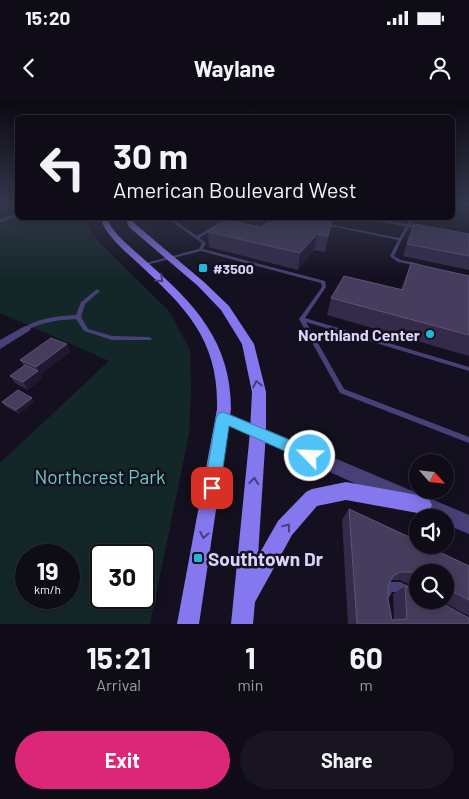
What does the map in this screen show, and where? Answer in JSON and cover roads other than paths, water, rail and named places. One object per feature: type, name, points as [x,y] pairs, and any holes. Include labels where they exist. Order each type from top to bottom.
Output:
[{"type":"main road","points":[[107,228],[190,307],[206,329],[223,378],[223,418],[188,624]]},
{"type":"main road","points":[[136,228],[226,308],[248,344],[259,392],[258,432],[242,624]]},
{"type":"main road","points":[[244,599],[285,528],[312,498],[346,492],[423,505]]},
{"type":"street","points":[[426,228],[434,230]]},
{"type":"street","points":[[0,345],[25,329]]},
{"type":"street","points":[[223,418],[469,525]]},
{"type":"lane","points":[[183,228],[204,243],[201,250]]},
{"type":"lane","points":[[196,238],[212,228]]},
{"type":"lane","points":[[346,228],[400,239]]},
{"type":"lane","points":[[407,228],[392,256],[400,261],[426,267]]},
{"type":"lane","points":[[144,265],[201,250],[323,282],[324,287],[302,319]]},
{"type":"lane","points":[[78,317],[83,303],[98,291]]},
{"type":"lane","points":[[25,329],[40,321],[52,318],[78,317]]},
{"type":"lane","points":[[78,317],[86,330],[112,338],[149,339]]},
{"type":"lane","points":[[302,319],[469,369]]},
{"type":"lane","points":[[302,319],[342,391],[469,440]]},
{"type":"lane","points":[[385,604],[384,594],[389,587],[400,587],[409,592]]},
{"type":"place","name":"#3500","points":[[203,268]]},
{"type":"place","name":"Northland Center","points":[[430,334]]},
{"type":"place","name":"Southtown Dr","points":[[198,558]]},
{"type":"park label","name":"Northcrest Park","points":[[100,476]]}]
